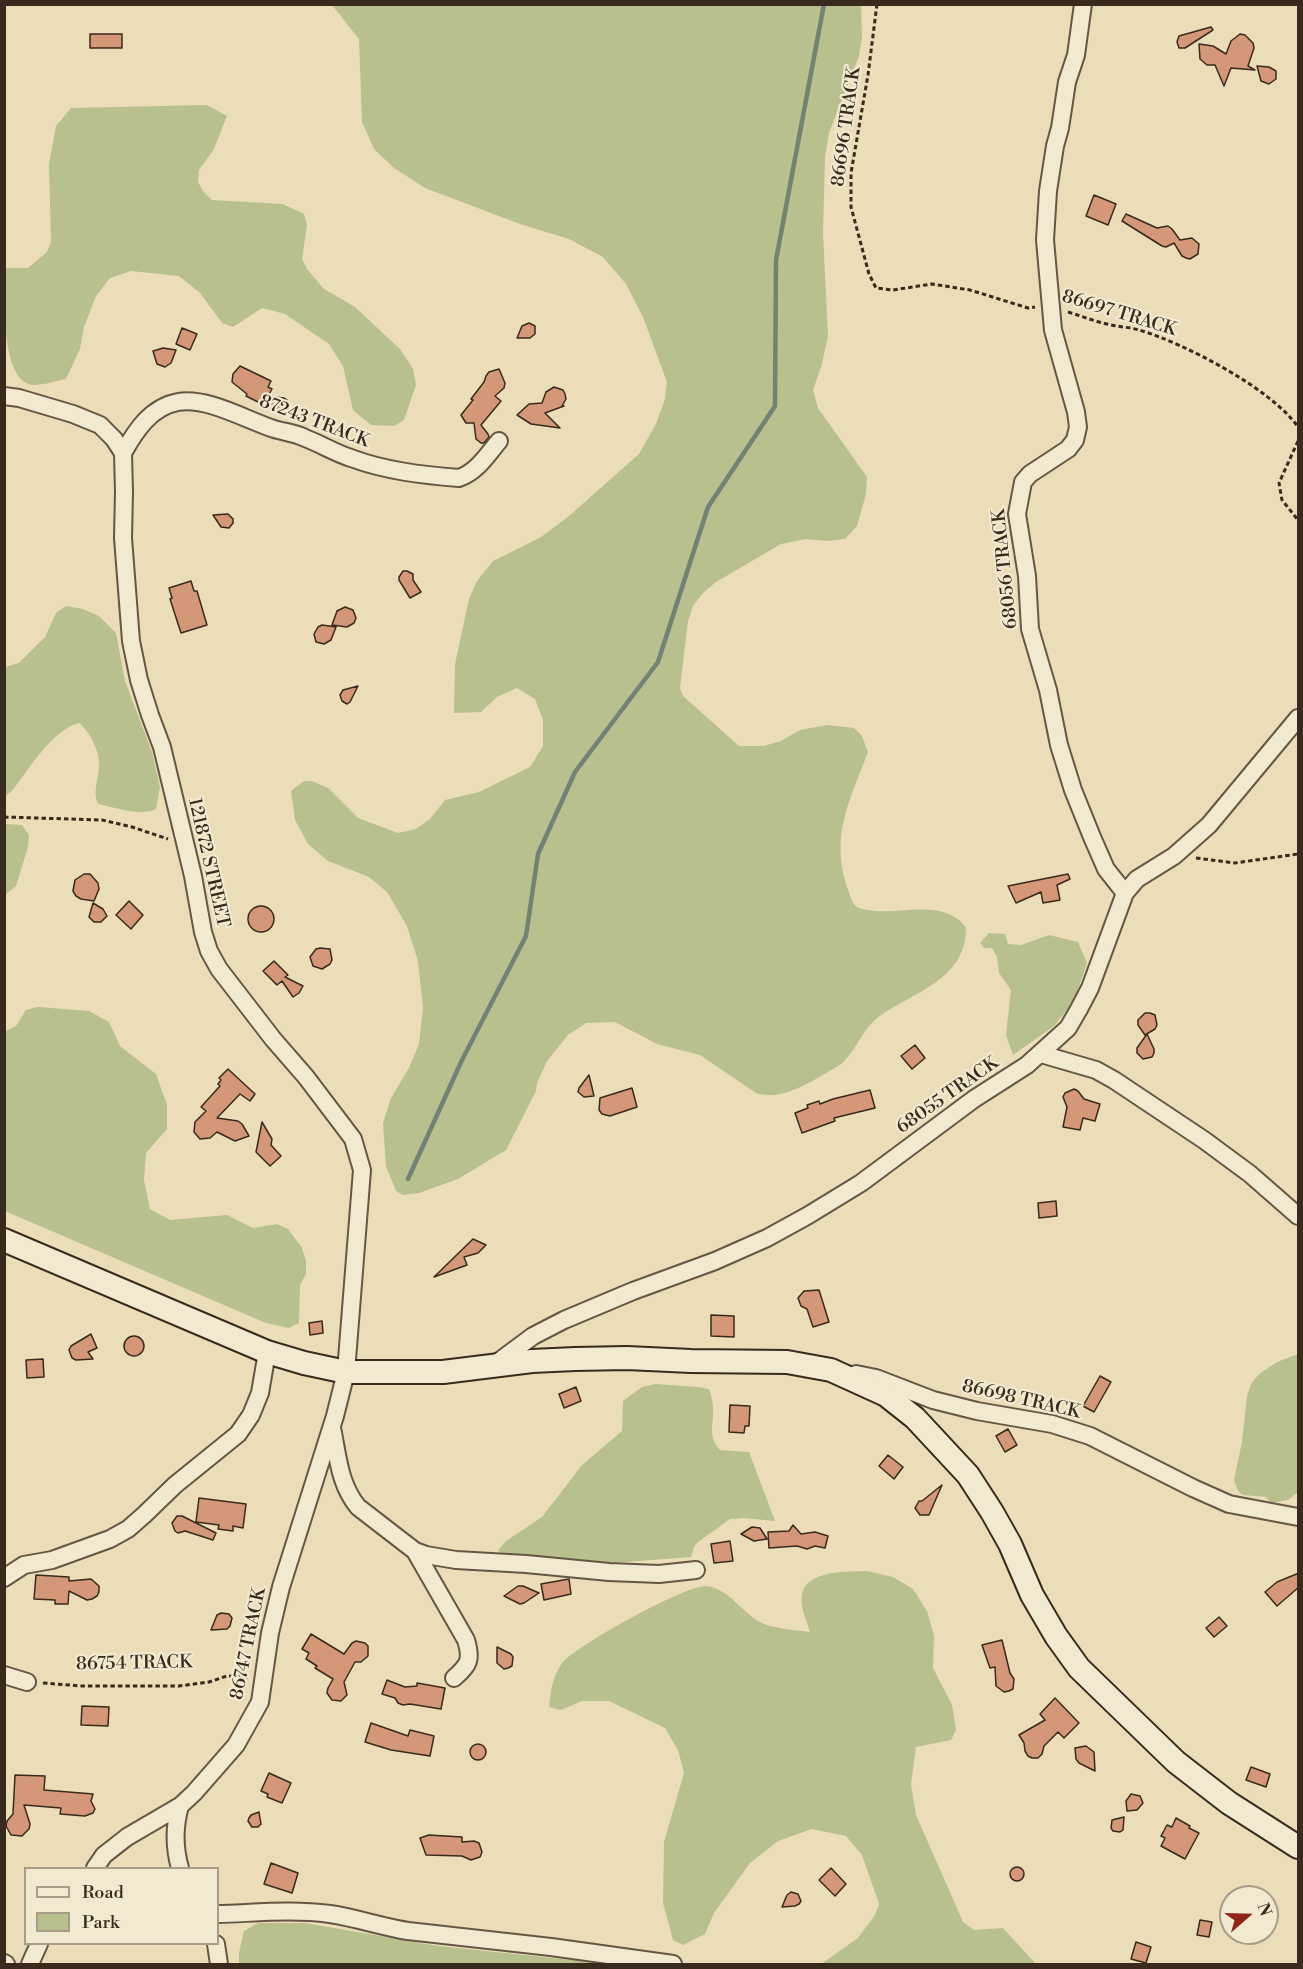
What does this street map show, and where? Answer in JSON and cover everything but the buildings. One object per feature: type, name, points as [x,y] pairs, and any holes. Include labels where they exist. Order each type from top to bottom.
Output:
[{"type":"street","name":"68056 TRACK","points":[[1083,4],[1076,55],[1067,82],[1048,191],[1045,240],[1050,282],[1049,306],[1053,330],[1076,412],[1078,427],[1075,440],[1068,449],[1030,474],[1023,482],[1017,514],[1027,576],[1030,629],[1048,690],[1059,745],[1072,790],[1106,869],[1125,893]]},
{"type":"street","points":[[4,396],[19,398],[100,425],[114,439],[123,453]]},
{"type":"street","name":"87243 TRACK","points":[[123,453],[134,435],[159,408],[178,402],[196,401],[303,437],[349,458],[408,473],[459,478],[473,472],[499,441]]},
{"type":"street","name":"121872 STREET","points":[[123,453],[123,538],[131,641],[150,715],[162,747],[209,951],[219,969],[354,1139],[359,1154],[362,1170],[361,1195],[346,1372]]},
{"type":"street","name":"68055 TRACK","points":[[494,1365],[533,1336],[564,1320],[633,1291],[715,1261],[767,1238],[807,1216],[861,1183],[974,1099],[1041,1054],[1068,1028],[1087,995],[1125,893],[1137,879],[1174,856],[1209,825],[1299,718]]},
{"type":"street","points":[[1041,1054],[1096,1070],[1114,1080],[1241,1167],[1299,1216]]},
{"type":"street","points":[[4,1240],[267,1352],[346,1372],[442,1371],[554,1360],[627,1358],[787,1362],[831,1370],[886,1395],[915,1418],[968,1475],[1010,1544],[1032,1595],[1056,1636],[1079,1668],[1176,1762],[1229,1803],[1299,1847]]},
{"type":"street","points":[[4,1578],[24,1565],[52,1560],[110,1539],[128,1529],[237,1434],[260,1394],[267,1352]]},
{"type":"street","name":"86698 TRACK","points":[[831,1370],[876,1378],[933,1400],[977,1411],[1052,1424],[1090,1436],[1229,1504],[1299,1517]]},
{"type":"street","name":"86747 TRACK","points":[[95,1867],[104,1855],[127,1837],[180,1806],[194,1793],[236,1745],[260,1702],[270,1633],[281,1587],[332,1427],[346,1372]]},
{"type":"street","points":[[332,1427],[340,1474],[351,1498],[358,1507],[415,1551],[456,1560],[609,1572],[659,1574],[696,1570]]},
{"type":"street","points":[[415,1551],[466,1640],[470,1653],[468,1663],[454,1677]]},
{"type":"street","points":[[4,1675],[27,1682]]},
{"type":"street","points":[[179,1867],[175,1823],[180,1806]]},
{"type":"street","points":[[219,1914],[287,1912],[332,1915],[408,1931],[551,1947],[673,1965]]},
{"type":"street","points":[[30,1965],[39,1945]]},
{"type":"street","points":[[216,1945],[219,1965]]},
{"type":"path","name":"86696 TRACK","points":[[877,4],[868,75],[850,173],[851,207],[869,274],[876,288],[893,290],[932,284],[970,290],[1028,308],[1049,306]]},
{"type":"path","name":"86697 TRACK","points":[[1049,306],[1107,324],[1140,330],[1187,350],[1253,385],[1288,413],[1299,427]]},
{"type":"path","points":[[1299,441],[1278,483],[1282,500],[1299,520]]},
{"type":"path","points":[[4,817],[102,820],[132,827],[184,845]]},
{"type":"path","points":[[1174,856],[1235,863],[1299,854]]},
{"type":"path","name":"86754 TRACK","points":[[27,1682],[82,1686],[179,1686],[209,1682],[227,1676],[265,1677]]},
{"type":"green space","points":[[332,5],[861,5],[862,37],[859,56],[829,133],[825,157],[823,233],[828,337],[813,390],[818,408],[867,477],[866,494],[857,526],[845,539],[827,541],[806,539],[781,544],[716,582],[703,593],[693,606],[688,621],[680,688],[683,696],[739,746],[764,746],[781,741],[800,730],[827,725],[854,728],[862,736],[868,752],[849,802],[841,834],[842,868],[852,901],[859,908],[875,911],[940,911],[959,920],[965,926],[966,931],[960,955],[952,968],[941,978],[876,1019],[840,1065],[803,1086],[784,1093],[765,1095],[756,1093],[700,1055],[657,1044],[615,1022],[586,1023],[568,1035],[547,1061],[537,1083],[536,1091],[506,1150],[458,1179],[419,1193],[403,1195],[396,1191],[386,1166],[383,1123],[391,1098],[409,1068],[419,1044],[423,1008],[418,961],[407,926],[387,892],[369,877],[328,861],[308,844],[295,820],[291,791],[304,781],[312,781],[328,788],[358,818],[398,833],[416,829],[430,819],[445,800],[479,792],[530,767],[543,746],[543,720],[535,699],[517,688],[497,697],[481,712],[454,713],[455,664],[469,599],[477,581],[493,561],[541,537],[569,516],[639,454],[656,424],[665,399],[667,382],[643,317],[626,284],[603,257],[569,239],[520,224],[425,188],[394,168],[374,149],[362,122],[359,39]]},
{"type":"green space","points":[[207,105],[227,116],[214,149],[199,170],[198,182],[203,191],[212,200],[283,204],[304,214],[307,225],[302,259],[307,269],[324,289],[355,307],[400,349],[413,369],[416,385],[404,420],[394,426],[371,425],[353,410],[343,366],[329,344],[285,314],[262,308],[233,327],[222,323],[200,293],[179,276],[131,271],[110,278],[96,296],[84,327],[80,349],[66,379],[34,385],[23,381],[15,370],[6,336],[5,268],[28,268],[47,252],[51,242],[49,164],[56,126],[71,108]]},
{"type":"green space","points":[[66,606],[83,609],[99,616],[116,633],[125,681],[152,752],[160,787],[156,809],[135,812],[98,804],[96,785],[98,754],[90,737],[79,723],[69,727],[50,742],[12,791],[5,796],[5,667],[19,663],[45,637],[56,613]]},
{"type":"green space","points":[[5,824],[22,825],[29,835],[28,847],[16,886],[5,895]]},
{"type":"green space","points":[[989,933],[1005,934],[1008,944],[1021,945],[1049,935],[1078,942],[1087,963],[1074,1001],[1054,1026],[1013,1055],[1006,1035],[1011,990],[999,973],[997,957],[992,948],[984,948],[980,943]]},
{"type":"green space","points":[[38,1007],[89,1011],[109,1022],[120,1046],[156,1074],[167,1105],[167,1129],[146,1153],[144,1180],[150,1209],[170,1220],[227,1215],[253,1228],[277,1224],[288,1229],[302,1248],[306,1261],[306,1274],[300,1285],[299,1323],[289,1328],[266,1323],[5,1211],[5,1028],[6,1031],[16,1026],[26,1010]]},
{"type":"green space","points":[[1298,1354],[1297,1493],[1288,1500],[1271,1503],[1266,1497],[1243,1495],[1238,1491],[1234,1480],[1242,1442],[1247,1396],[1251,1384],[1259,1374],[1277,1362]]},
{"type":"green space","points":[[655,1384],[709,1389],[713,1406],[712,1435],[716,1445],[720,1450],[749,1452],[775,1521],[730,1519],[697,1543],[691,1557],[612,1563],[502,1555],[498,1550],[506,1541],[542,1517],[582,1465],[622,1431],[623,1401],[642,1387]]},
{"type":"green space","points":[[867,1571],[893,1577],[913,1589],[927,1611],[934,1636],[933,1668],[952,1705],[956,1730],[951,1740],[916,1747],[911,1784],[916,1815],[963,1922],[974,1930],[1003,1928],[1036,1964],[821,1964],[858,1938],[875,1915],[879,1904],[862,1855],[846,1836],[812,1829],[778,1841],[750,1863],[714,1913],[705,1934],[683,1945],[673,1940],[663,1903],[664,1842],[684,1773],[678,1750],[665,1728],[609,1701],[582,1701],[561,1710],[549,1707],[556,1674],[562,1663],[571,1655],[632,1617],[678,1595],[696,1588],[707,1586],[715,1588],[764,1624],[810,1632],[802,1605],[802,1593],[807,1585],[824,1575]]},
{"type":"green space","points":[[258,1923],[305,1923],[438,1946],[611,1964],[239,1964],[244,1931]]},
{"type":"waterway","points":[[408,1179],[462,1060],[526,936],[538,854],[575,772],[658,662],[708,507],[775,406],[776,260],[824,4]]}]
